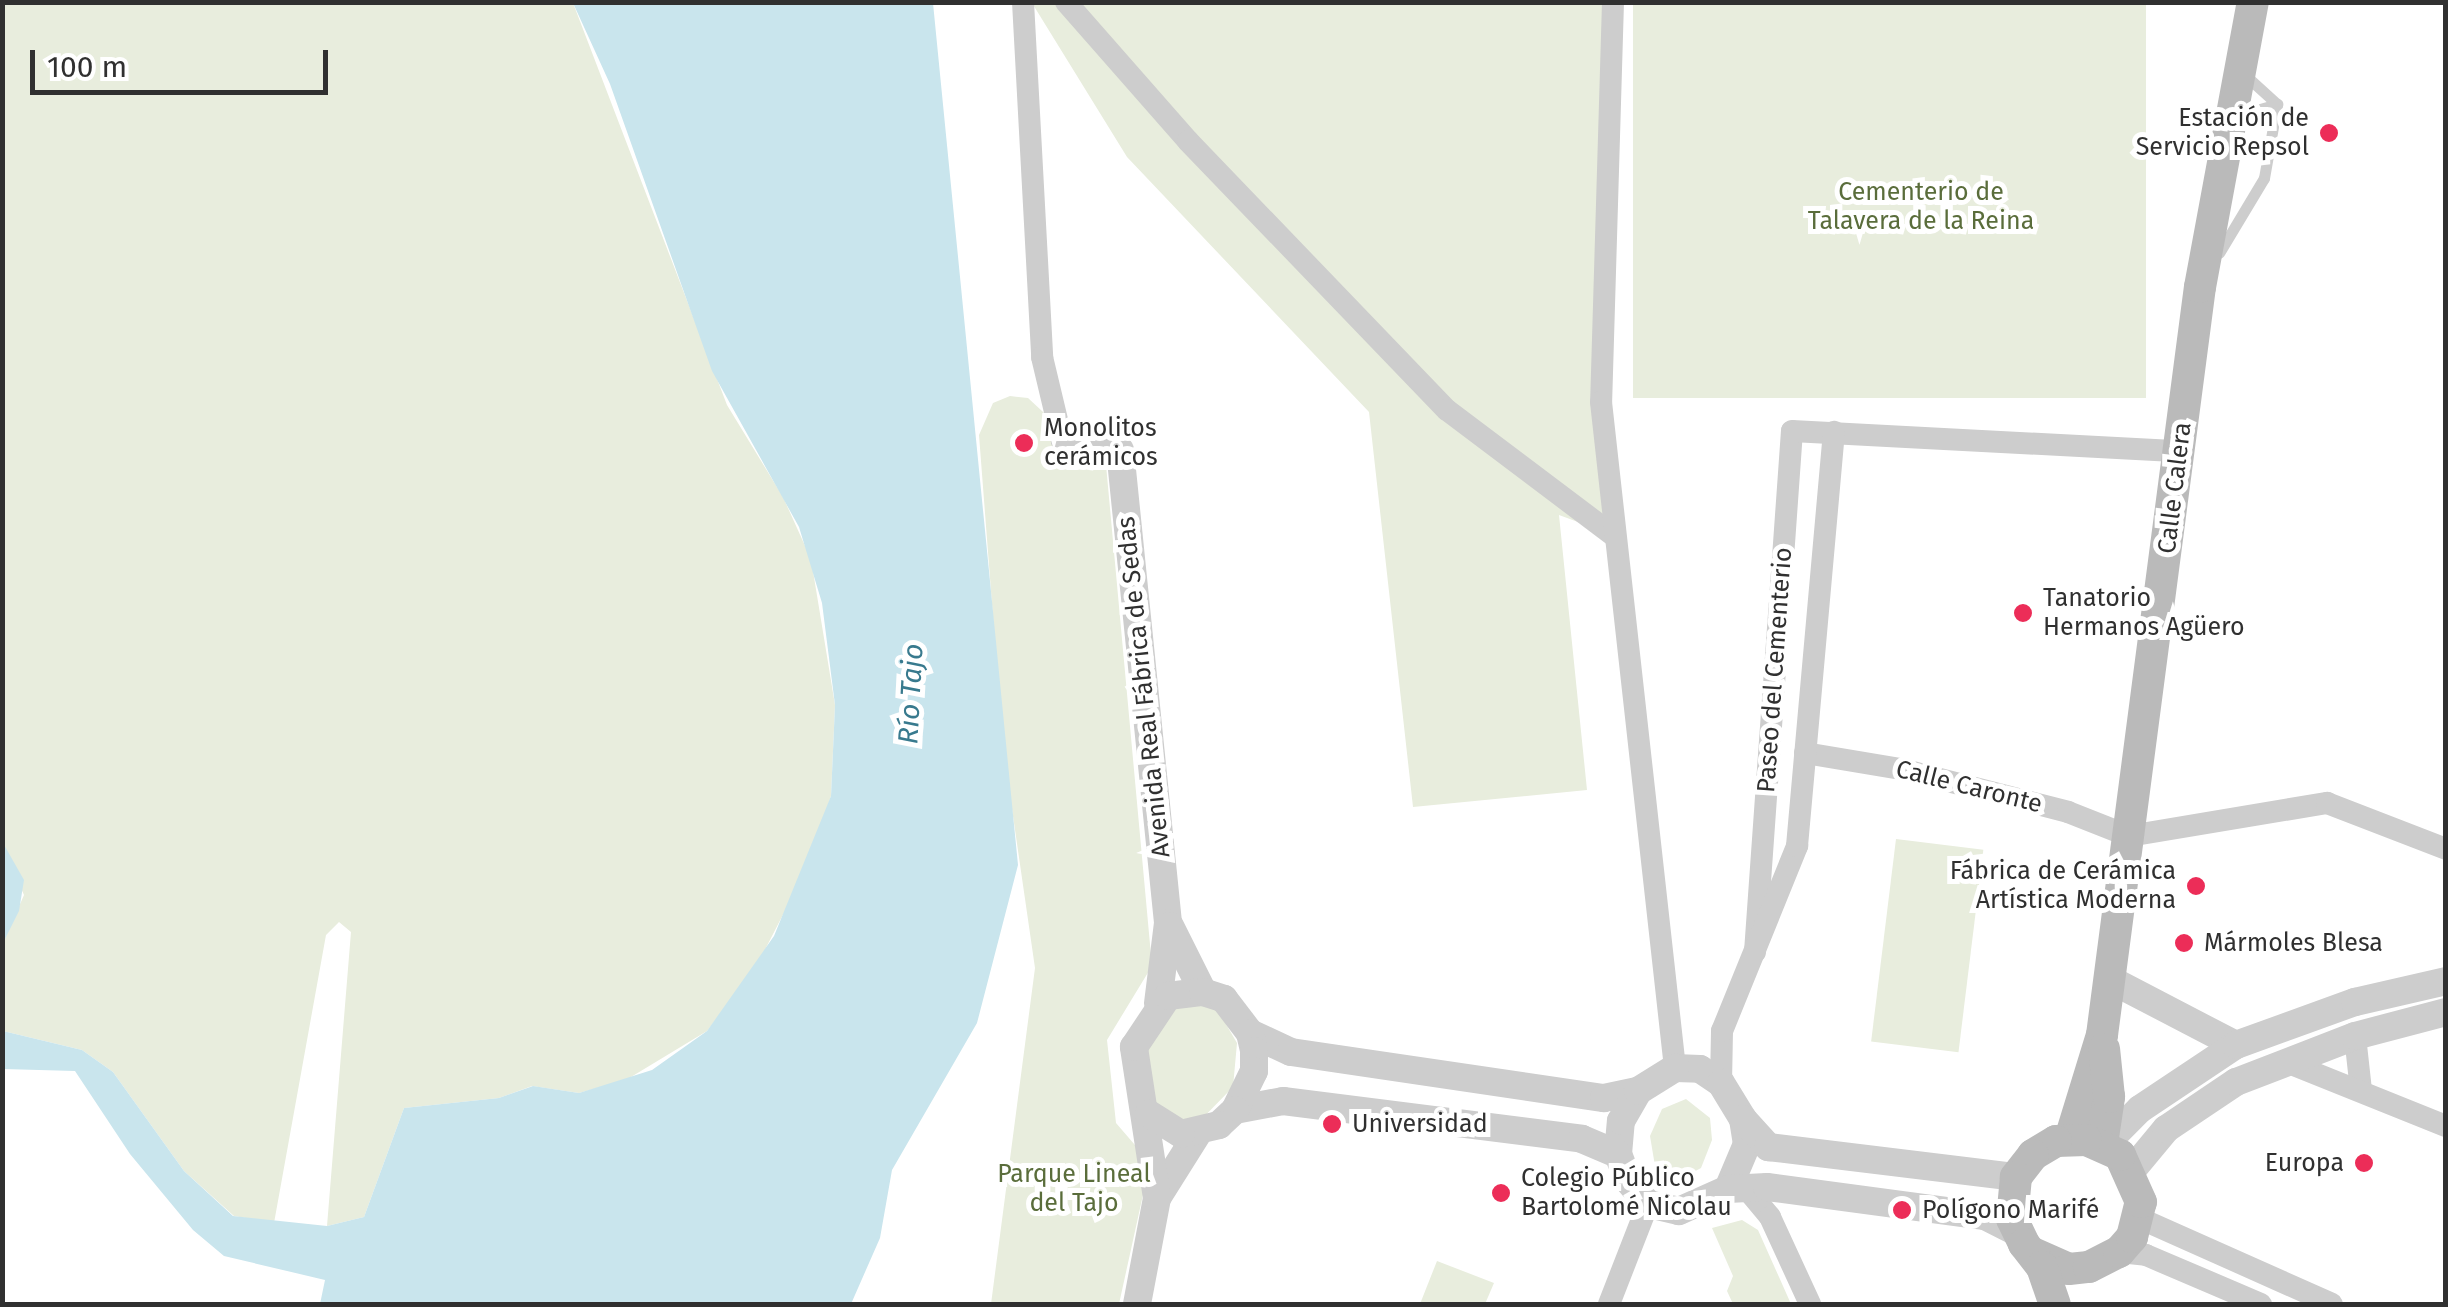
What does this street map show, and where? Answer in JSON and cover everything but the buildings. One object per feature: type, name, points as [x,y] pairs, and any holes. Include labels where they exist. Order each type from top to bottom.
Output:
[{"type":"main road","name":"Calle Calera","points":[[2092,1143],[2109,1097],[2102,1034],[2200,287],[2227,121],[2253,2]]},
{"type":"main road","points":[[2031,1251],[2069,1269],[2089,1268],[2119,1252],[2139,1218],[2132,1170],[2092,1143],[2044,1147],[2016,1177],[2010,1204],[2031,1251],[2055,1304]]},
{"type":"main road","points":[[2068,1304],[2089,1268]]},
{"type":"street","points":[[1023,2],[1042,358],[1062,441],[1108,438],[1120,450]]},
{"type":"street","points":[[1613,2],[1600,368],[1614,536],[1675,1068]]},
{"type":"street","points":[[1068,4],[1188,141],[1447,410],[1614,536]]},
{"type":"street","name":"Paseo del Cementerio","points":[[1755,952],[1792,431],[2178,452]]},
{"type":"street","name":"Paseo del Cementerio","points":[[1721,1082],[1722,1030],[1797,846],[1834,432]]},
{"type":"street","name":"Avenida Real Fábrica de Sedas","points":[[1120,450],[1168,923],[1158,1003],[1134,1047],[1139,1094],[1149,1114],[1157,1198],[1137,1304]]},
{"type":"street","name":"Calle Caronte","points":[[1805,753],[1901,769],[2068,812],[2129,836]]},
{"type":"street","points":[[2129,836],[2327,803],[2446,849]]},
{"type":"street","name":"Avenida Real Fábrica de Sedas","points":[[1168,923],[1203,992],[1224,999],[1250,1033]]},
{"type":"street","points":[[2110,979],[2236,1046]]},
{"type":"street","points":[[2092,1143],[2236,1046],[2355,1002],[2446,981]]},
{"type":"street","points":[[1158,1003],[1182,992],[1203,992]]},
{"type":"street","points":[[2132,1170],[2166,1129],[2236,1082],[2355,1036],[2446,1012]]},
{"type":"street","points":[[1250,1033],[1290,1052],[1604,1098],[1638,1091],[1675,1068],[1700,1069],[1721,1082],[1742,1119],[1768,1146],[2016,1177]]},
{"type":"street","points":[[1235,1110],[1254,1071],[1250,1033]]},
{"type":"street","points":[[2355,1036],[2361,1090]]},
{"type":"street","points":[[2284,1062],[2446,1126]]},
{"type":"street","points":[[1638,1091],[1621,1121],[1618,1154],[1628,1180],[1648,1204],[1678,1211],[1737,1188],[1985,1216],[2031,1251]]},
{"type":"street","points":[[1235,1110],[1284,1101],[1582,1139],[1618,1154]]},
{"type":"street","name":"Avenida Real Fábrica de Sedas","points":[[1157,1198],[1198,1133],[1235,1110]]},
{"type":"street","points":[[1149,1114],[1165,1129],[1198,1133]]},
{"type":"street","points":[[1737,1188],[1747,1144],[1742,1119]]},
{"type":"street","points":[[1737,1188],[1770,1217],[1810,1304]]},
{"type":"street","points":[[1609,1304],[1648,1204]]},
{"type":"street","points":[[2139,1218],[2332,1304]]},
{"type":"street","points":[[2119,1252],[2146,1255],[2261,1304]]},
{"type":"lane","points":[[2237,70],[2278,104]]},
{"type":"lane","points":[[2227,121],[2278,104]]},
{"type":"lane","points":[[2200,287],[2264,178],[2278,104]]},
{"type":"lane","points":[[2215,190],[2248,202]]},
{"type":"lane","points":[[2031,1251],[2038,1304]]},
{"type":"green space","points":[[3,3],[573,3],[727,405],[783,497],[811,559],[835,705],[831,796],[808,866],[755,969],[707,1031],[626,1080],[579,1093],[532,1086],[499,1098],[404,1108],[364,1217],[327,1226],[351,932],[339,922],[326,935],[274,1223],[234,1216],[184,1171],[113,1072],[82,1050],[3,1031],[3,943],[24,895],[2,843]]},
{"type":"green space","points":[[1032,3],[1612,3],[1603,428],[1613,535],[1559,515],[1587,790],[1413,807],[1369,412],[1127,157]]},
{"type":"green space","name":"Cementerio de Talavera de la Reina","points":[[1633,3],[2146,3],[2146,398],[1633,398]]},
{"type":"green space","name":"Parque Lineal del Tajo","points":[[1010,396],[1028,398],[1056,424],[1103,432],[1152,966],[1107,1040],[1116,1123],[1147,1159],[1148,1172],[1119,1304],[991,1304],[1035,968],[1003,747],[979,435],[993,403]]},
{"type":"green space","points":[[1896,839],[1983,850],[1958,1052],[1871,1041]]},
{"type":"green space","points":[[1213,1002],[1237,1043],[1233,1087],[1196,1125],[1156,1113],[1144,1056],[1166,1006]]},
{"type":"green space","points":[[1686,1099],[1710,1118],[1712,1140],[1701,1168],[1677,1181],[1655,1166],[1650,1136],[1662,1109]]},
{"type":"green space","points":[[1742,1220],[1758,1230],[1791,1304],[1733,1304],[1727,1291],[1733,1276],[1712,1228]]},
{"type":"green space","points":[[1437,1261],[1494,1283],[1485,1304],[1420,1304]]},
{"type":"water","name":"Río Tajo","points":[[573,3],[933,3],[1018,865],[977,1023],[892,1170],[880,1238],[851,1304],[320,1304],[325,1280],[224,1256],[193,1230],[130,1154],[75,1071],[3,1069],[3,1031],[82,1050],[113,1072],[184,1171],[233,1216],[327,1226],[364,1217],[404,1108],[499,1098],[533,1086],[579,1093],[652,1070],[707,1031],[774,936],[831,796],[835,705],[822,603],[799,527],[712,371],[610,84]]},
{"type":"water","points":[[3,843],[24,880],[19,911],[3,943]]},
{"type":"place","name":"Estación de Servicio Repsol","points":[[2329,133]]},
{"type":"place","name":"Monolitos cerámicos","points":[[1024,443]]},
{"type":"place","name":"Tanatorio Hermanos Agüero","points":[[2023,613]]},
{"type":"place","name":"Fábrica de Cerámica Artística Moderna","points":[[2196,886]]},
{"type":"place","name":"Mármoles Blesa","points":[[2184,943]]},
{"type":"place","name":"Universidad","points":[[1332,1124]]},
{"type":"place","name":"Europa","points":[[2364,1163]]},
{"type":"place","name":"Colegio Público Bartolomé Nicolau","points":[[1501,1193]]},
{"type":"place","name":"Polígono Marifé","points":[[1902,1210]]}]
